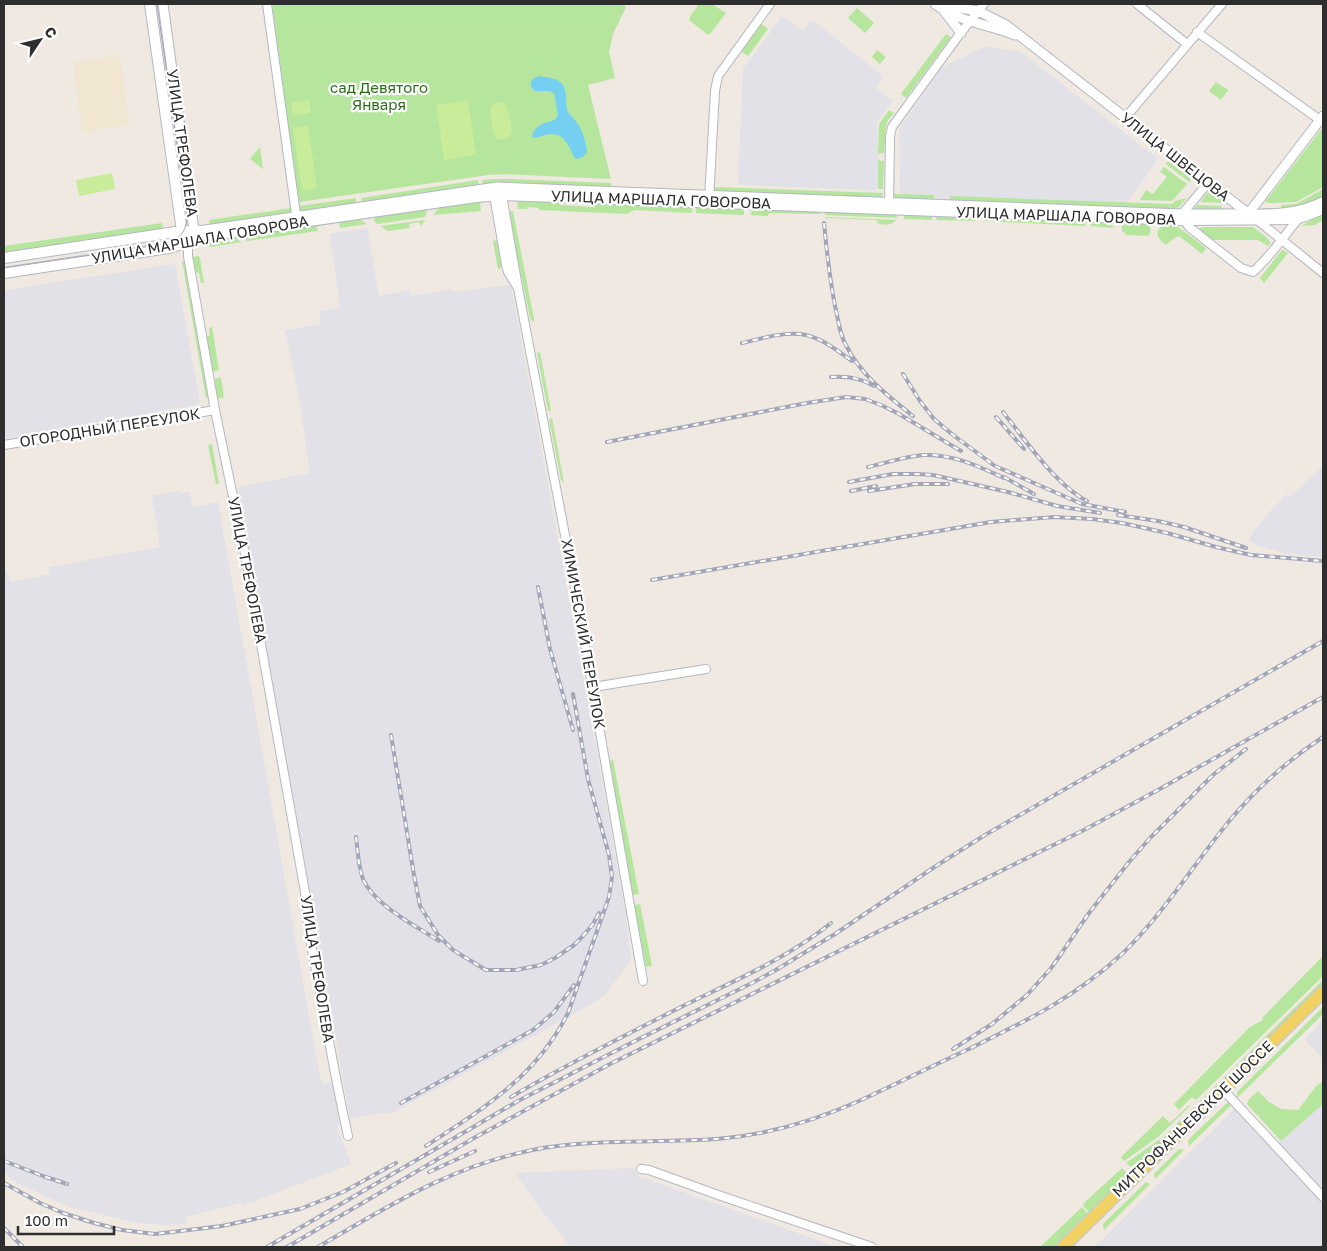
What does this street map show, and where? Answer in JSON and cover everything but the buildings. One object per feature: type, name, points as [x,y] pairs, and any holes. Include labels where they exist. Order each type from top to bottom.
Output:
[{"type":"main road","name":"УЛИЦА ТРЕФОЛЕВА","points":[[150,4],[182,231]]},
{"type":"main road","name":"УЛИЦА МАРШАЛА ГОВОРОВА","points":[[4,273],[165,249],[206,236],[297,219],[498,192],[1257,220],[1299,218],[1323,209]]},
{"type":"main road","name":"УЛИЦА МАРШАЛА ГОВОРОВА","points":[[4,258],[182,231]]},
{"type":"main road","name":"МИТРОФАНЬЕВСКОЕ ШОССЕ","points":[[1063,1247],[1323,992]]},
{"type":"main road","name":"МИТРОФАНЬЕВСКОЕ ШОССЕ","points":[[1073,1247],[1323,1001]]},
{"type":"street","name":"УЛИЦА ТРЕФОЛЕВА","points":[[163,4],[194,230],[188,243],[188,256],[215,410],[245,554],[305,892],[317,979],[348,1136]]},
{"type":"street","points":[[267,4],[297,219]]},
{"type":"street","points":[[709,199],[718,76],[770,4]]},
{"type":"street","name":"УЛИЦА ШВЕЦОВА","points":[[935,4],[955,8],[981,7],[1018,33],[1027,42],[1323,273]]},
{"type":"street","points":[[1137,4],[1187,44]]},
{"type":"street","points":[[1125,118],[1222,4]]},
{"type":"street","points":[[946,7],[961,33]]},
{"type":"street","name":"УЛИЦА ШВЕЦОВА","points":[[946,7],[970,22],[1005,31],[1027,42]]},
{"type":"street","points":[[889,206],[890,137],[892,127],[981,7]]},
{"type":"street","points":[[1197,32],[1322,118],[1248,214]]},
{"type":"street","points":[[1208,183],[1183,217],[1189,227],[1242,268],[1253,272],[1260,266],[1299,218]]},
{"type":"street","name":"ХИМИЧЕСКИЙ ПЕРЕУЛОК","points":[[498,192],[506,265],[518,288],[564,528],[643,981]]},
{"type":"street","name":"УЛИЦА МАРШАЛА ГОВОРОВА","points":[[1183,217],[1299,211],[1311,208],[1323,201]]},
{"type":"street","name":"УЛИЦА МАРШАЛА ГОВОРОВА","points":[[182,231],[297,219]]},
{"type":"street","name":"ОГОРОДНЫЙ ПЕРЕУЛОК","points":[[4,445],[215,410]]},
{"type":"street","points":[[593,687],[706,669]]},
{"type":"street","points":[[1228,1095],[1323,1197]]},
{"type":"street","points":[[641,1169],[649,1170],[872,1247]]},
{"type":"shaded area","points":[[782,16],[803,31],[810,21],[815,22],[882,75],[877,89],[893,101],[877,122],[881,185],[874,190],[738,185],[743,69]]},
{"type":"shaded area","points":[[986,46],[1021,52],[1158,159],[1126,205],[900,197],[899,129],[942,67]]},
{"type":"shaded area","points":[[120,55],[129,125],[82,132],[73,62]]},
{"type":"shaded area","points":[[367,228],[379,296],[410,290],[411,296],[451,289],[452,292],[511,285],[591,717],[626,916],[631,960],[605,995],[583,1009],[390,1114],[383,1113],[350,1119],[238,487],[310,473],[298,392],[285,330],[321,324],[319,311],[340,308],[330,234]]},
{"type":"shaded area","points":[[175,264],[200,404],[4,439],[4,290]]},
{"type":"shaded area","points":[[1323,466],[1323,557],[1282,553],[1256,545],[1249,540],[1255,529],[1286,494],[1290,497]]},
{"type":"shaded area","points":[[179,491],[180,493],[190,492],[193,507],[218,502],[317,1061],[322,1084],[333,1082],[341,1123],[337,1127],[351,1164],[243,1206],[241,1203],[185,1217],[187,1224],[164,1225],[139,1223],[69,1207],[15,1182],[4,1172],[4,572],[8,572],[10,582],[50,574],[49,567],[160,547],[152,495]]},
{"type":"shaded area","points":[[1323,1020],[1323,1058],[1305,1040]]},
{"type":"shaded area","points":[[1323,1104],[1323,1247],[1095,1247],[1235,1108],[1272,1149]]},
{"type":"shaded area","points":[[633,1168],[642,1180],[644,1178],[837,1247],[571,1247],[515,1173]]},
{"type":"green space","name":"сад Девятого Января","points":[[272,4],[623,4],[626,7],[613,34],[609,52],[615,78],[588,85],[611,179],[505,174],[488,175],[299,202]]},
{"type":"green space","points":[[699,4],[712,4],[726,13],[710,34],[707,34],[689,20]]},
{"type":"green space","points":[[857,8],[874,23],[865,33],[848,18]]},
{"type":"green space","points":[[759,22],[768,29],[748,56],[739,50]]},
{"type":"green space","points":[[946,34],[951,37],[906,98],[901,94]]},
{"type":"green space","points":[[877,50],[886,57],[880,64],[872,57]]},
{"type":"green space","points":[[1216,82],[1228,90],[1221,100],[1209,91]]},
{"type":"green space","points":[[309,100],[311,113],[293,116],[291,103]]},
{"type":"green space","points":[[468,100],[476,155],[444,160],[436,105]]},
{"type":"green space","points":[[498,102],[507,106],[512,129],[510,136],[504,140],[497,139],[493,132],[490,109],[494,103]]},
{"type":"green space","points":[[889,110],[894,113],[886,126],[884,153],[878,154],[879,124]]},
{"type":"green space","points":[[308,126],[317,188],[302,190],[293,128]]},
{"type":"green space","points":[[1323,127],[1323,187],[1296,202],[1265,202]]},
{"type":"green space","points":[[260,147],[263,169],[250,159]]},
{"type":"green space","points":[[878,160],[884,161],[883,189],[878,189]]},
{"type":"green space","points":[[1168,161],[1191,179],[1189,182],[1166,164]]},
{"type":"green space","points":[[1164,167],[1187,184],[1172,201],[1140,200],[1146,190],[1153,194],[1167,177],[1160,172]]},
{"type":"green space","points":[[112,173],[115,189],[79,196],[76,180]]},
{"type":"green space","points":[[478,180],[479,186],[363,203],[361,198]]},
{"type":"green space","points":[[482,180],[611,183],[611,188],[483,185]]},
{"type":"green space","points":[[712,187],[883,193],[881,198],[715,192]]},
{"type":"green space","points":[[1323,189],[1323,197],[1309,204],[1281,209],[1281,205],[1296,204]]},
{"type":"green space","points":[[1209,191],[1212,191],[1224,200],[1222,203],[1200,202]]},
{"type":"green space","points":[[894,194],[934,195],[934,201],[895,199]]},
{"type":"green space","points":[[950,196],[1172,204],[1175,201],[1187,198],[1178,208],[1172,210],[952,201]]},
{"type":"green space","points":[[356,198],[355,204],[301,212],[299,206]]},
{"type":"green space","points":[[517,199],[558,200],[560,205],[593,207],[597,201],[693,205],[692,213],[635,210],[627,214],[539,210],[539,208],[528,207],[527,209],[518,209]]},
{"type":"green space","points":[[480,200],[481,211],[433,215],[440,207]]},
{"type":"green space","points":[[696,205],[744,207],[744,215],[696,213]]},
{"type":"green space","points":[[1197,205],[1222,206],[1222,210],[1196,210]]},
{"type":"green space","points":[[752,207],[818,210],[820,214],[769,213],[768,216],[751,215]]},
{"type":"green space","points":[[291,208],[292,213],[210,225],[209,220]]},
{"type":"green space","points":[[424,209],[427,211],[425,217],[377,224],[374,221],[375,216]]},
{"type":"green space","points":[[826,210],[896,213],[897,218],[825,215]]},
{"type":"green space","points":[[513,211],[534,322],[530,318],[508,212]]},
{"type":"green space","points":[[905,213],[933,214],[932,220],[904,219]]},
{"type":"green space","points":[[1323,213],[1323,220],[1315,225],[1301,226]]},
{"type":"green space","points":[[937,215],[974,216],[975,221],[936,220]]},
{"type":"green space","points":[[982,216],[1084,220],[1086,226],[984,221]]},
{"type":"green space","points":[[825,217],[896,220],[886,225],[879,224],[876,220]]},
{"type":"green space","points":[[358,218],[367,224],[340,228],[340,220]]},
{"type":"green space","points":[[425,220],[421,226],[419,222],[409,224],[410,228],[388,231],[380,226]]},
{"type":"green space","points":[[1093,220],[1102,221],[1114,228],[1091,226]]},
{"type":"green space","points":[[162,223],[163,229],[4,253],[4,246]]},
{"type":"green space","points":[[1126,223],[1147,223],[1151,229],[1149,236],[1126,235],[1122,232],[1122,226]]},
{"type":"green space","points":[[316,224],[318,231],[247,241],[243,236],[244,234]]},
{"type":"green space","points":[[1164,224],[1174,224],[1206,248],[1202,254],[1179,236],[1166,245],[1160,240],[1157,232]]},
{"type":"green space","points":[[1253,227],[1271,243],[1268,246],[1258,240],[1211,240],[1199,228]]},
{"type":"green space","points":[[233,236],[241,242],[210,247],[209,241]]},
{"type":"green space","points":[[495,240],[502,266],[498,270],[493,241]]},
{"type":"green space","points":[[1282,250],[1288,253],[1264,283],[1260,278]]},
{"type":"green space","points":[[199,256],[204,283],[201,283],[199,273],[195,272],[192,257]]},
{"type":"green space","points":[[182,261],[185,261],[209,397],[206,398]]},
{"type":"green space","points":[[212,327],[219,370],[212,372],[206,337],[210,335],[209,328]]},
{"type":"green space","points":[[540,352],[551,411],[548,411],[537,353]]},
{"type":"green space","points":[[221,377],[224,397],[217,399],[214,380]]},
{"type":"green space","points":[[552,418],[564,483],[561,480],[549,419]]},
{"type":"green space","points":[[212,444],[219,484],[216,484],[208,445]]},
{"type":"green space","points":[[613,760],[639,894],[632,895],[609,761]]},
{"type":"green space","points":[[640,904],[652,966],[646,967],[634,905]]},
{"type":"green space","points":[[1323,956],[1323,976],[1196,1100],[1192,1097],[1179,1110],[1174,1104],[1250,1027],[1263,1020],[1262,1018]]},
{"type":"green space","points":[[1323,980],[1323,985],[1205,1102],[1202,1104],[1198,1103]]},
{"type":"green space","points":[[1323,1007],[1323,1014],[1237,1098],[1237,1092]]},
{"type":"green space","points":[[1323,1082],[1323,1104],[1281,1141],[1247,1104],[1249,1099],[1258,1091],[1269,1102],[1281,1109],[1298,1110],[1317,1085]]},
{"type":"green space","points":[[1228,1102],[1232,1104],[1189,1146],[1188,1140]]},
{"type":"green space","points":[[1189,1105],[1158,1137],[1124,1161],[1121,1157],[1163,1116],[1170,1123]]},
{"type":"green space","points":[[1194,1107],[1195,1111],[1136,1168],[1126,1163],[1163,1137]]},
{"type":"green space","points":[[1179,1149],[1184,1150],[1155,1179],[1154,1174]]},
{"type":"green space","points":[[1122,1168],[1126,1172],[1126,1178],[1090,1213],[1083,1206],[1085,1202]]},
{"type":"green space","points":[[1146,1182],[1150,1184],[1104,1230],[1103,1224]]},
{"type":"green space","points":[[1082,1207],[1089,1215],[1057,1247],[1040,1247]]},
{"type":"water","points":[[540,76],[557,80],[564,87],[567,110],[583,133],[587,152],[583,157],[576,159],[563,138],[556,134],[532,137],[538,127],[555,120],[558,115],[554,93],[535,91],[531,86],[532,80]]},
{"type":"tram line","points":[[4,268],[165,244],[179,237],[184,231],[187,215],[157,4]]},
{"type":"railway","points":[[824,223],[832,292],[839,327],[845,343],[868,376],[913,416]]},
{"type":"railway","points":[[742,343],[778,335],[807,335],[834,348],[852,361]]},
{"type":"railway","points":[[903,374],[934,419],[995,466],[1082,504],[1125,512]]},
{"type":"railway","points":[[831,377],[853,378],[874,386]]},
{"type":"railway","points":[[607,442],[846,397],[865,399],[881,405],[961,451]]},
{"type":"railway","points":[[1003,412],[1053,473],[1075,494],[1087,501]]},
{"type":"railway","points":[[996,417],[1024,449]]},
{"type":"railway","points":[[868,467],[911,457],[935,455],[966,462],[1004,478]]},
{"type":"railway","points":[[849,482],[893,474],[933,475],[1008,492],[1057,506],[1100,513]]},
{"type":"railway","points":[[1004,477],[1034,494]]},
{"type":"railway","points":[[869,491],[915,484],[948,484]]},
{"type":"railway","points":[[851,491],[876,486]]},
{"type":"railway","points":[[1118,515],[1184,527],[1246,548]]},
{"type":"railway","points":[[652,580],[991,522],[1054,517],[1122,523],[1251,555],[1323,561]]},
{"type":"railway","points":[[538,587],[550,649],[573,730]]},
{"type":"railway","points":[[267,1247],[518,1101],[776,970],[835,934],[985,835],[1323,641]]},
{"type":"railway","points":[[426,1146],[507,1089],[524,1073],[555,1036],[568,1013],[609,897],[612,877],[609,855],[588,779],[573,694]]},
{"type":"railway","points":[[287,1247],[474,1138],[610,1064],[1084,830],[1323,697]]},
{"type":"railway","points":[[391,735],[420,906],[438,935],[453,950],[486,970],[516,970],[541,965],[574,945],[593,924],[599,913]]},
{"type":"railway","points":[[318,1247],[426,1187],[482,1164],[511,1155],[564,1145],[717,1139],[754,1134],[790,1126],[825,1115],[859,1101],[969,1049],[1050,1007],[1105,969],[1152,922],[1240,808],[1285,765],[1323,737]]},
{"type":"railway","points":[[953,1049],[992,1024],[1027,995],[1052,967],[1089,913],[1151,837],[1213,775],[1246,749]]},
{"type":"railway","points":[[356,837],[360,869],[368,889],[396,914],[439,941]]},
{"type":"railway","points":[[511,1097],[597,1050],[779,958],[831,923]]},
{"type":"railway","points":[[401,1103],[533,1030],[554,1012],[574,985]]},
{"type":"railway","points":[[429,1172],[475,1151]]},
{"type":"railway","points":[[4,1161],[67,1184]]},
{"type":"railway","points":[[4,1183],[40,1203],[63,1213],[122,1230],[155,1234],[222,1226],[300,1209],[343,1192],[396,1163]]},
{"type":"railway","points":[[4,1228],[23,1247]]}]
